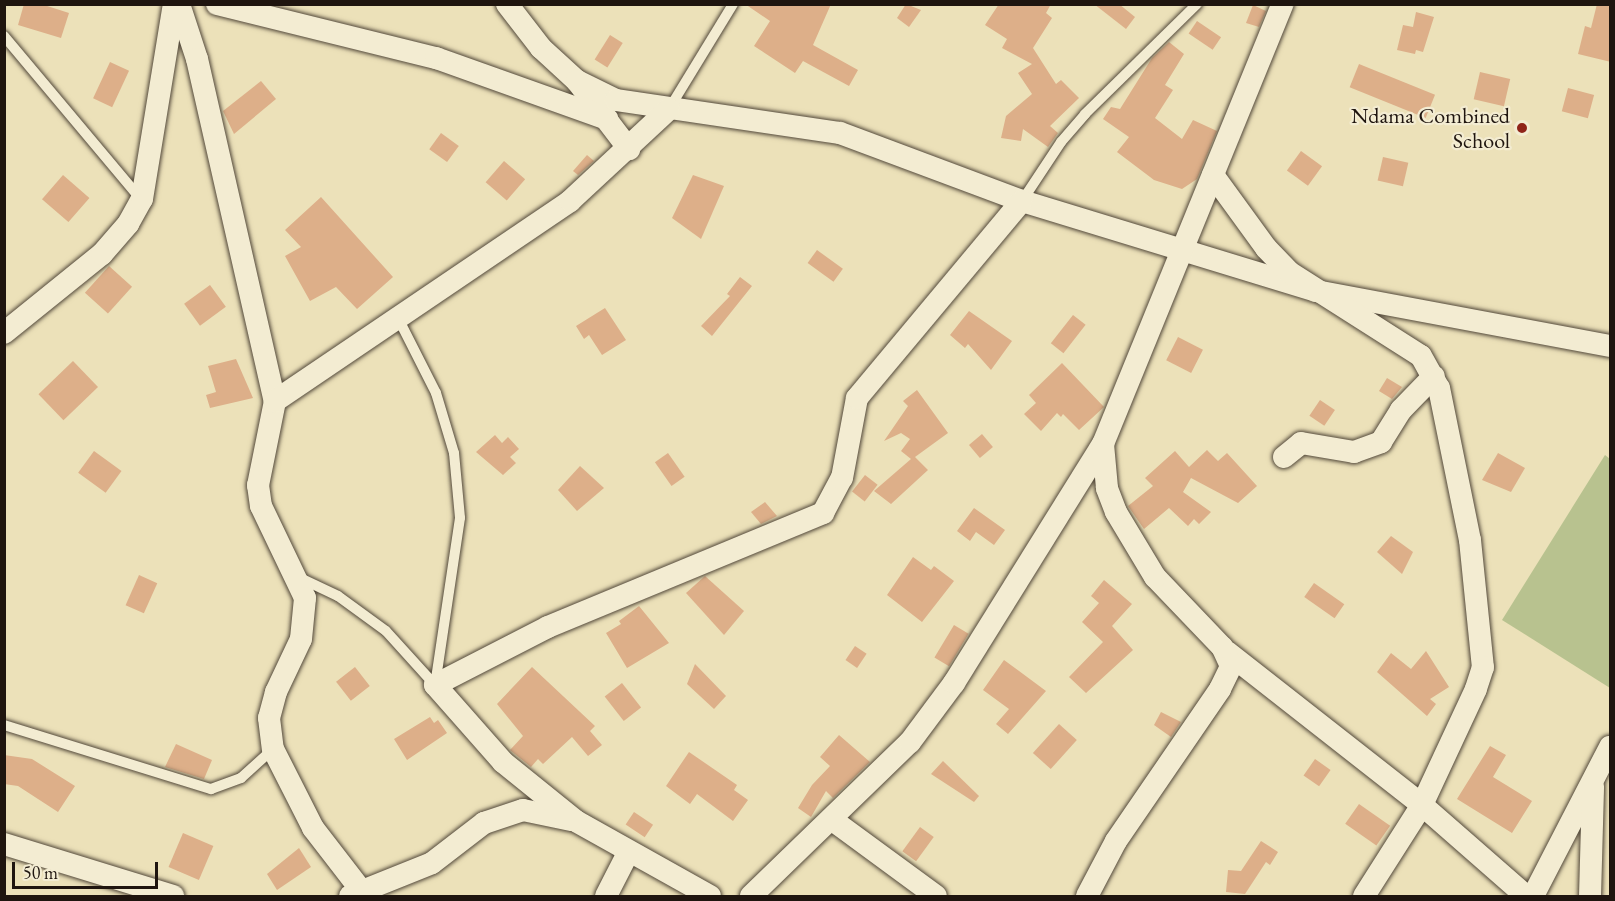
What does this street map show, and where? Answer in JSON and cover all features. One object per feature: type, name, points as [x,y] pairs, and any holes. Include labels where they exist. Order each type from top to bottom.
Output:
[{"type":"street","points":[[4,333],[102,254],[128,224],[142,199],[174,4]]},
{"type":"street","points":[[179,4],[197,59],[275,401],[258,485],[261,506],[298,577],[306,613],[301,639],[276,692],[269,718],[273,749],[313,828],[356,893],[432,863],[484,823],[523,810],[576,821]]},
{"type":"street","points":[[217,4],[436,58],[607,119]]},
{"type":"street","points":[[507,4],[541,48],[577,81],[629,149]]},
{"type":"street","points":[[751,897],[910,742],[954,683],[1103,444],[1283,4]]},
{"type":"street","points":[[577,81],[616,100],[840,133],[1022,201],[1316,291],[1611,346]]},
{"type":"street","points":[[275,401],[570,201],[629,149],[669,109]]},
{"type":"street","points":[[1213,175],[1266,248],[1288,272],[1421,356],[1434,376],[1470,540],[1483,667],[1476,689],[1422,805],[1364,897]]},
{"type":"street","points":[[710,897],[628,853],[576,821],[503,762],[435,685],[548,627],[824,513],[842,478],[857,398],[1022,201]]},
{"type":"street","points":[[1284,456],[1302,443],[1354,452],[1381,442],[1401,410],[1434,376]]},
{"type":"street","points":[[1103,444],[1107,488],[1116,512],[1155,577],[1227,652],[1422,805],[1526,897]]},
{"type":"street","points":[[1087,897],[1116,841],[1229,674],[1227,652]]},
{"type":"street","points":[[1533,897],[1611,747]]},
{"type":"street","points":[[1590,897],[1593,779]]},
{"type":"street","points":[[831,819],[936,897]]},
{"type":"street","points":[[4,844],[172,897]]},
{"type":"street","points":[[606,897],[628,853]]},
{"type":"lane","points":[[669,109],[734,4]]},
{"type":"lane","points":[[1022,201],[1079,121],[1197,4]]},
{"type":"lane","points":[[4,36],[142,199]]},
{"type":"lane","points":[[398,318],[436,393],[454,453],[460,518],[435,685]]},
{"type":"lane","points":[[298,577],[338,596],[386,631],[435,685]]},
{"type":"lane","points":[[4,725],[211,789],[241,778],[273,749]]},
{"type":"green space","points":[[1605,455],[1610,459],[1610,688],[1502,620]]},
{"type":"building","points":[[24,4],[41,4],[69,13],[61,38],[18,25]]},
{"type":"building","points":[[745,4],[831,4],[813,45],[858,70],[849,86],[803,61],[795,73],[754,46],[770,21]]},
{"type":"building","points":[[906,4],[921,10],[909,27],[897,18]]},
{"type":"building","points":[[999,4],[1051,4],[1046,13],[1052,18],[1033,48],[1056,84],[1061,80],[1079,98],[1050,126],[1058,133],[1048,147],[1023,129],[1021,141],[1001,138],[1006,116],[1032,94],[1018,73],[1032,64],[1002,48],[1007,39],[985,25]]},
{"type":"building","points":[[1094,4],[1119,4],[1135,17],[1126,29]]},
{"type":"building","points":[[1597,4],[1611,4],[1611,62],[1578,54],[1585,26],[1591,28]]},
{"type":"building","points":[[1253,5],[1266,11],[1259,27],[1246,23]]},
{"type":"building","points":[[1416,12],[1434,17],[1423,52],[1416,50],[1415,54],[1397,50],[1403,25],[1413,27]]},
{"type":"building","points":[[1197,21],[1221,37],[1213,50],[1189,33]]},
{"type":"building","points":[[610,35],[623,43],[607,68],[595,60]]},
{"type":"building","points":[[1169,42],[1184,54],[1165,85],[1173,90],[1155,118],[1182,139],[1193,120],[1217,131],[1197,179],[1182,189],[1154,180],[1117,152],[1129,137],[1103,119],[1111,107],[1120,109],[1152,58]]},
{"type":"building","points":[[110,62],[129,71],[112,107],[93,98]]},
{"type":"building","points":[[1359,64],[1435,95],[1426,118],[1350,87]]},
{"type":"building","points":[[1480,72],[1510,79],[1504,106],[1474,99]]},
{"type":"building","points":[[261,81],[276,99],[234,134],[223,111]]},
{"type":"building","points":[[1568,88],[1594,95],[1588,118],[1562,111]]},
{"type":"building","points":[[441,133],[459,146],[447,162],[429,149]]},
{"type":"building","points":[[1301,151],[1322,166],[1308,186],[1287,170]]},
{"type":"building","points":[[587,155],[594,161],[578,175],[573,171]]},
{"type":"building","points":[[1383,157],[1408,163],[1403,186],[1378,180]]},
{"type":"building","points":[[504,161],[525,179],[507,201],[486,182]]},
{"type":"building","points":[[63,175],[89,198],[68,222],[42,199]]},
{"type":"building","points":[[693,175],[724,186],[701,239],[672,218]]},
{"type":"building","points":[[321,197],[393,277],[357,309],[336,287],[310,301],[285,256],[301,247],[285,230]]},
{"type":"building","points":[[817,250],[843,269],[833,282],[808,263]]},
{"type":"building","points":[[109,266],[132,287],[108,313],[85,293]]},
{"type":"building","points":[[740,277],[752,286],[712,336],[701,326],[730,296],[727,294]]},
{"type":"building","points":[[210,285],[226,307],[200,326],[184,304]]},
{"type":"building","points":[[605,308],[626,340],[602,355],[589,335],[584,339],[576,326]]},
{"type":"building","points":[[969,311],[1012,341],[991,370],[968,344],[965,348],[950,335]]},
{"type":"building","points":[[1073,315],[1086,325],[1063,353],[1051,343]]},
{"type":"building","points":[[1178,337],[1203,350],[1191,373],[1166,360]]},
{"type":"building","points":[[236,359],[253,398],[210,408],[206,395],[216,392],[208,366]]},
{"type":"building","points":[[73,361],[98,387],[63,420],[38,394]]},
{"type":"building","points":[[1062,363],[1104,407],[1079,430],[1063,414],[1061,417],[1057,413],[1041,431],[1024,414],[1036,403],[1029,395]]},
{"type":"building","points":[[1387,378],[1402,387],[1392,399],[1379,391]]},
{"type":"building","points":[[917,390],[948,433],[915,457],[928,470],[891,504],[874,491],[911,459],[901,451],[910,439],[901,433],[884,441],[908,406],[903,401]]},
{"type":"building","points":[[1320,400],[1335,410],[1324,426],[1309,416]]},
{"type":"building","points":[[982,434],[993,447],[980,458],[969,445]]},
{"type":"building","points":[[495,435],[502,443],[508,437],[519,449],[510,457],[516,463],[503,475],[476,452]]},
{"type":"building","points":[[1207,450],[1218,461],[1227,453],[1257,486],[1238,503],[1191,478],[1183,492],[1211,512],[1199,524],[1194,519],[1188,526],[1169,508],[1144,529],[1128,506],[1153,486],[1145,478],[1175,451],[1189,467]]},
{"type":"building","points":[[94,451],[122,471],[106,493],[78,473]]},
{"type":"building","points":[[668,453],[685,477],[672,486],[655,462]]},
{"type":"building","points":[[1498,453],[1525,468],[1511,492],[1482,480]]},
{"type":"building","points":[[580,466],[604,488],[577,511],[558,490]]},
{"type":"building","points":[[865,475],[878,485],[865,501],[852,492]]},
{"type":"building","points":[[765,502],[777,516],[761,524],[751,512]]},
{"type":"building","points":[[974,508],[1005,530],[994,545],[976,532],[970,541],[957,531]]},
{"type":"building","points":[[1391,536],[1413,552],[1402,574],[1377,552]]},
{"type":"building","points":[[913,557],[931,570],[934,566],[954,581],[922,622],[887,595]]},
{"type":"building","points":[[139,575],[157,583],[144,613],[126,605]]},
{"type":"building","points":[[705,576],[744,611],[724,635],[686,593]]},
{"type":"building","points":[[1104,580],[1132,604],[1112,626],[1133,650],[1086,693],[1069,677],[1103,642],[1082,622],[1099,603],[1091,596]]},
{"type":"building","points":[[1314,583],[1344,604],[1335,618],[1304,597]]},
{"type":"building","points":[[639,606],[669,643],[627,668],[606,633],[621,624],[619,621]]},
{"type":"building","points":[[954,625],[969,634],[949,666],[934,658]]},
{"type":"building","points":[[855,646],[867,654],[857,668],[845,660]]},
{"type":"building","points":[[1426,651],[1449,687],[1430,699],[1436,704],[1427,716],[1377,672],[1391,653],[1411,669]]},
{"type":"building","points":[[1004,660],[1046,691],[1008,734],[996,724],[1009,709],[983,690]]},
{"type":"building","points":[[695,664],[726,696],[714,709],[687,684]]},
{"type":"building","points":[[355,667],[370,686],[351,701],[336,682]]},
{"type":"building","points":[[532,667],[595,726],[590,731],[602,745],[588,756],[572,737],[543,764],[538,759],[531,767],[510,750],[523,736],[497,704]]},
{"type":"building","points":[[622,683],[641,707],[624,721],[605,697]]},
{"type":"building","points":[[1161,712],[1181,722],[1171,737],[1154,725]]},
{"type":"building","points":[[430,717],[434,723],[438,720],[447,733],[407,760],[394,739]]},
{"type":"building","points":[[1059,724],[1077,740],[1051,769],[1033,753]]},
{"type":"building","points":[[839,735],[870,762],[833,798],[826,791],[811,817],[798,808],[812,785],[830,766],[820,757]]},
{"type":"building","points":[[176,744],[212,760],[204,779],[165,767]]},
{"type":"building","points":[[1490,746],[1506,755],[1493,777],[1532,801],[1512,833],[1457,799]]},
{"type":"building","points":[[689,752],[737,785],[734,790],[748,800],[733,821],[697,794],[690,804],[666,786]]},
{"type":"building","points":[[4,755],[32,759],[75,786],[58,812],[18,786],[4,784]]},
{"type":"building","points":[[1315,759],[1331,770],[1319,786],[1304,775]]},
{"type":"building","points":[[943,761],[979,796],[974,802],[931,774]]},
{"type":"building","points":[[1359,804],[1390,826],[1376,845],[1345,824]]},
{"type":"building","points":[[634,812],[653,825],[645,837],[626,824]]},
{"type":"building","points":[[920,827],[934,837],[916,861],[902,851]]},
{"type":"building","points":[[183,833],[213,846],[199,880],[169,867]]},
{"type":"building","points":[[1261,841],[1278,852],[1270,865],[1266,862],[1245,894],[1226,892],[1228,870],[1241,871]]},
{"type":"building","points":[[299,848],[311,867],[277,890],[267,874]]},
{"type":"place","name":"Ndama Combined School","points":[[1522,128]]}]
